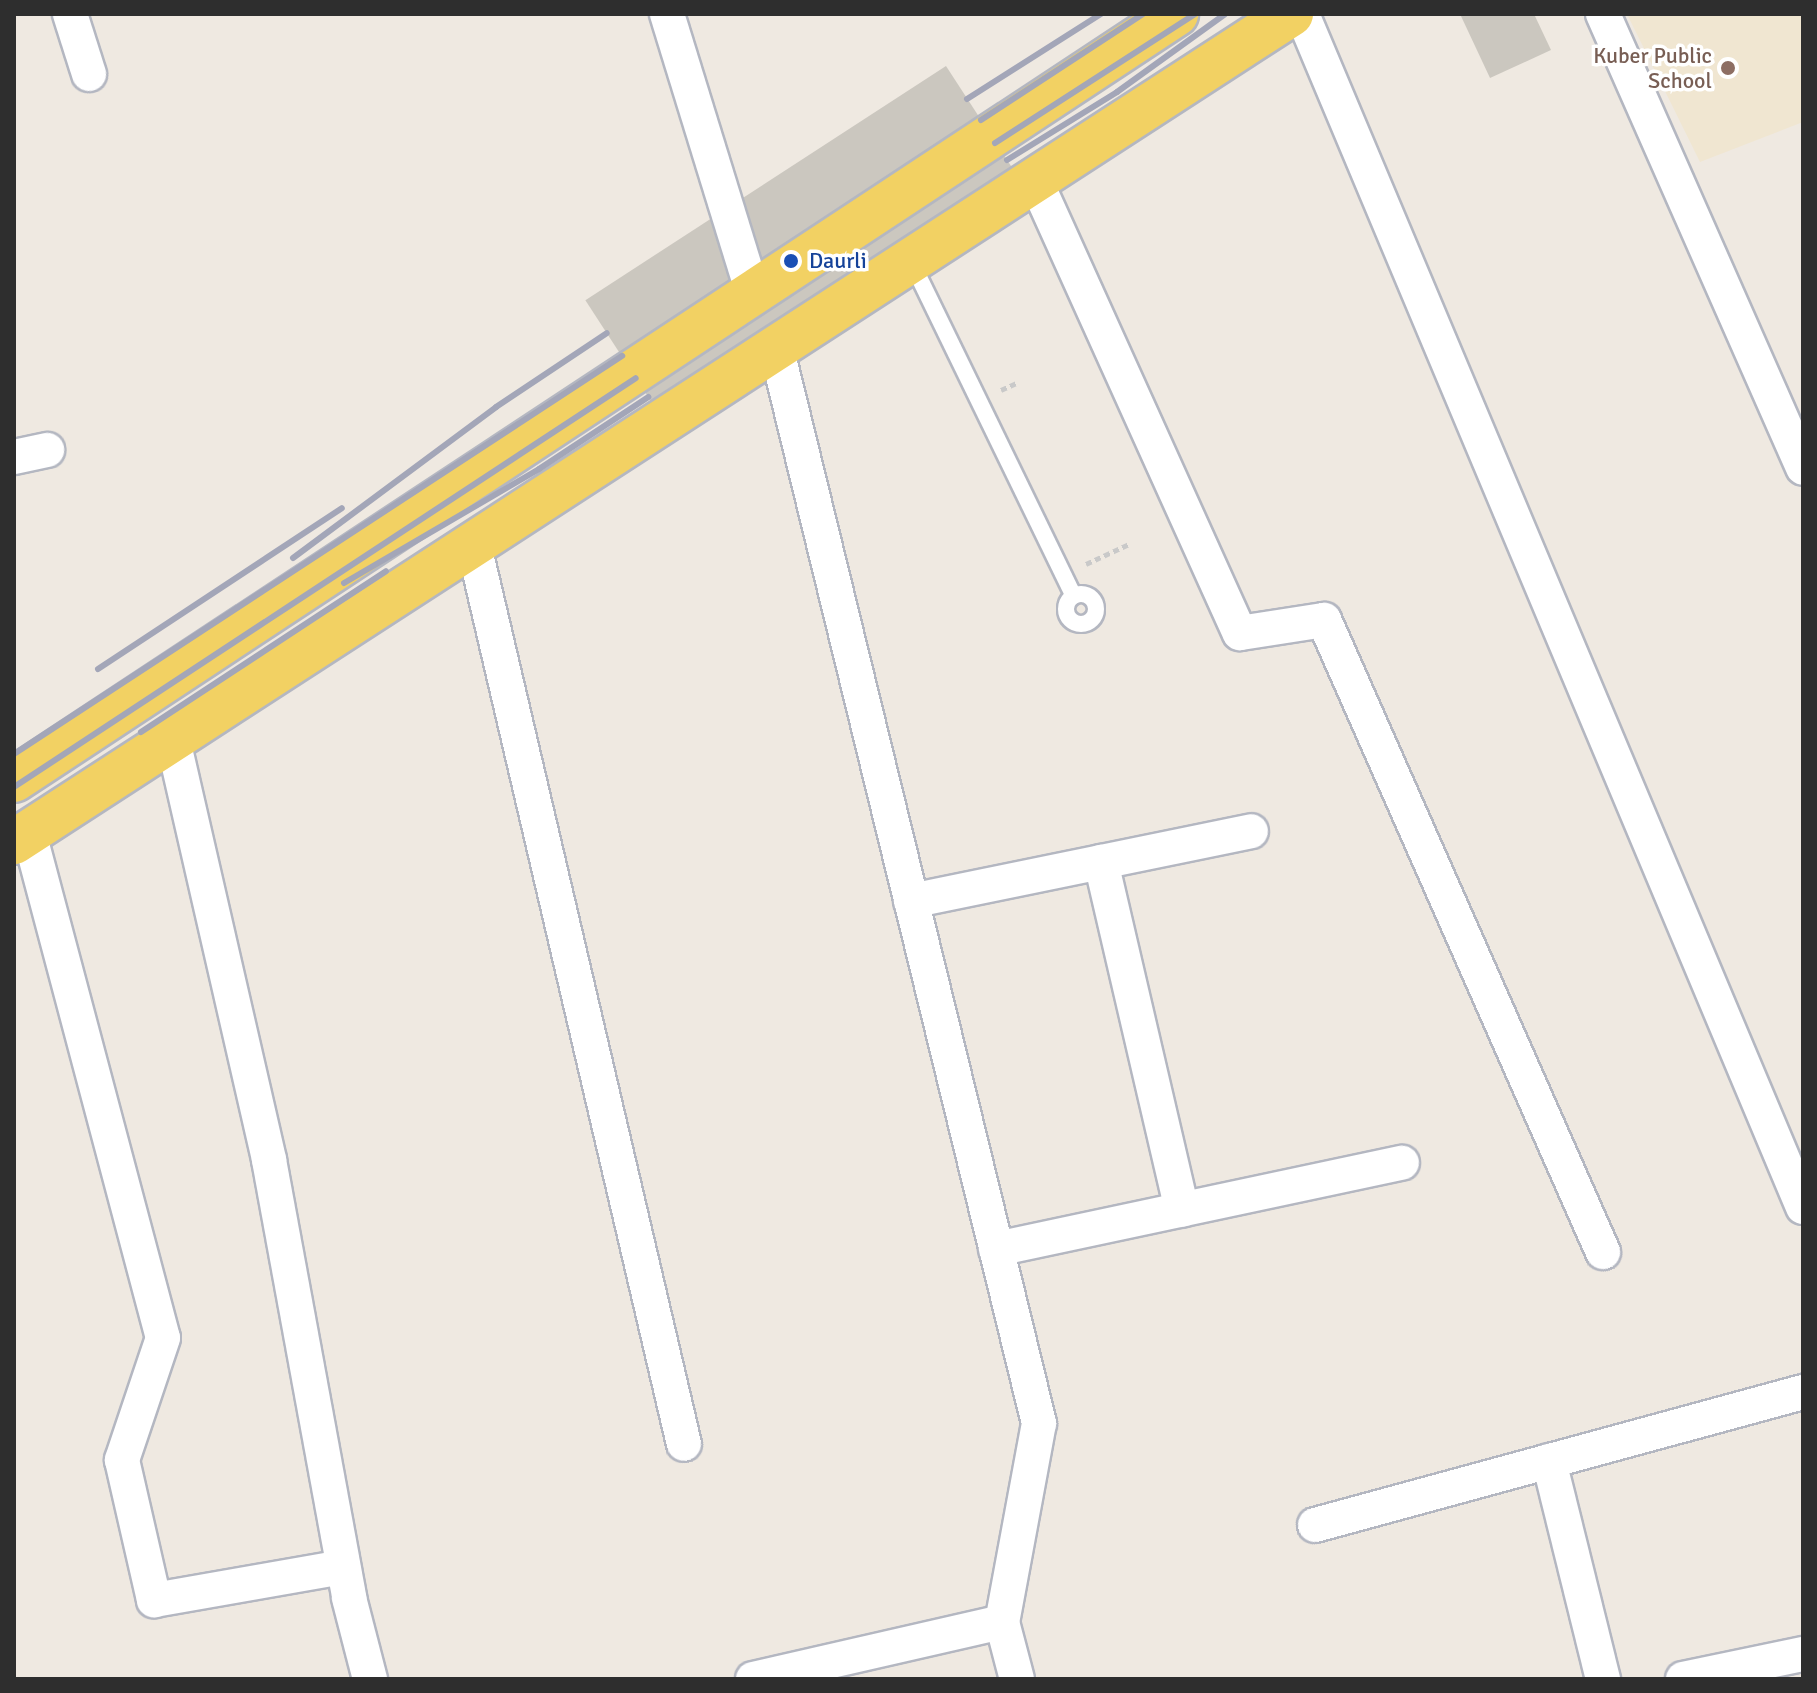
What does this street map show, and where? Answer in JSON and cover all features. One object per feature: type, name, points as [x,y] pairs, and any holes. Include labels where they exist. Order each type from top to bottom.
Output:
[{"type":"main road","points":[[14,780],[1176,14]]},
{"type":"main road","points":[[21,837],[777,351],[1291,14]]},
{"type":"street","points":[[70,14],[89,74]]},
{"type":"street","points":[[667,14],[753,294]]},
{"type":"street","points":[[1302,14],[1803,1207]]},
{"type":"street","points":[[1603,14],[1803,468]]},
{"type":"street","points":[[1036,182],[1240,633],[1324,620],[1603,1252]]},
{"type":"street","points":[[777,351],[1039,1423],[1002,1622],[1017,1679]]},
{"type":"street","points":[[474,546],[684,1444]]},
{"type":"street","points":[[173,740],[269,1160],[343,1567],[370,1679]]},
{"type":"street","points":[[911,901],[1251,831]]},
{"type":"street","points":[[21,837],[163,1338],[122,1460],[154,1600],[343,1567]]},
{"type":"street","points":[[1101,862],[1182,1210]]},
{"type":"street","points":[[996,1249],[1402,1163]]},
{"type":"street","points":[[1315,1525],[1803,1392]]},
{"type":"street","points":[[1549,1461],[1603,1679]]},
{"type":"street","points":[[753,1679],[840,1668],[1002,1622]]},
{"type":"street","points":[[1683,1679],[1803,1654]]},
{"type":"lane","points":[[912,263],[1074,596]]},
{"type":"path","points":[[1063,574],[1129,544]]},
{"type":"shaded area","name":"Kuber Public School","points":[[1627,14],[1803,14],[1803,122],[1700,162]]},
{"type":"building","points":[[1460,14],[1534,14],[1551,50],[1490,78]]},
{"type":"building","name":"Daurli","points":[[946,66],[1029,194],[669,429],[585,300]]},
{"type":"railway","points":[[967,99],[1101,14]]},
{"type":"railway","points":[[981,120],[1143,14]]},
{"type":"railway","points":[[995,143],[1195,14]]},
{"type":"railway","points":[[1007,160],[1117,92],[1225,14]]},
{"type":"railway","points":[[293,558],[496,407],[607,333]]},
{"type":"railway","points":[[14,754],[622,356]]},
{"type":"railway","points":[[14,787],[636,378]]},
{"type":"railway","points":[[344,583],[539,469],[648,397]]},
{"type":"railway","points":[[98,669],[342,508]]},
{"type":"railway","points":[[141,732],[386,571]]},
{"type":"place","name":"Kuber Public School","points":[[1728,68]]},
{"type":"place","name":"Daurli","points":[[791,261]]}]
